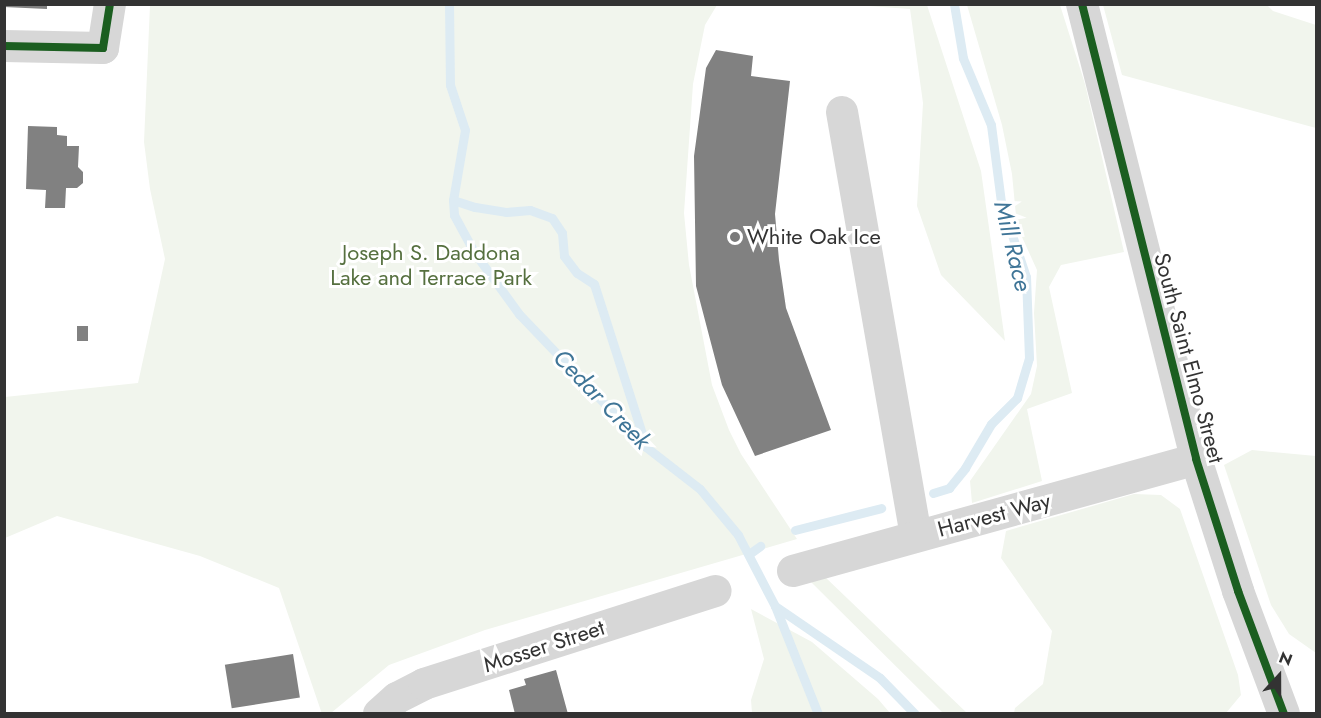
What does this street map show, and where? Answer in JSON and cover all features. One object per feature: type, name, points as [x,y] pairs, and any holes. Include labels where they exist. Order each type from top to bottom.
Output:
[{"type":"street","points":[[4,46],[103,48],[110,4]]},
{"type":"street","name":"South Saint Elmo Street","points":[[1082,4],[1196,459],[1238,591],[1284,714]]},
{"type":"street","points":[[842,112],[916,536]]},
{"type":"street","name":"Harvest Way","points":[[793,571],[1196,459]]},
{"type":"street","name":"Mosser Street","points":[[379,714],[397,698],[424,684],[716,591]]},
{"type":"green space","name":"Joseph S. Daddona Lake and Terrace Park","points":[[150,5],[717,5],[705,25],[693,84],[684,213],[689,265],[712,385],[729,430],[741,454],[797,539],[485,630],[389,665],[331,713],[322,714],[279,588],[200,556],[57,516],[5,538],[5,397],[138,383],[165,259],[150,189],[144,142]]},
{"type":"green space","points":[[855,5],[927,5],[981,171],[1005,341],[941,275],[917,206],[923,103],[910,9]]},
{"type":"green space","points":[[967,5],[1060,5],[1085,84],[1124,252],[1061,265],[1049,287],[1072,393],[1027,409],[1042,481],[972,503],[970,481],[1031,394],[1037,366],[1034,313],[1037,270],[1017,226],[1012,174],[1002,125]]},
{"type":"green space","points":[[1103,5],[1267,5],[1273,11],[1316,25],[1316,128],[1122,75]]},
{"type":"green space","points":[[1252,450],[1316,456],[1316,653],[1289,634],[1271,605],[1224,465]]},
{"type":"green space","points":[[1134,494],[1161,495],[1180,509],[1238,675],[1241,695],[1226,713],[1014,713],[1015,708],[1043,684],[1052,631],[1001,558],[1006,531]]},
{"type":"green space","points":[[824,576],[967,713],[943,713],[809,580]]},
{"type":"green space","points":[[751,609],[812,642],[878,699],[890,713],[752,713],[751,700],[764,659]]},
{"type":"building","points":[[4,4],[47,4],[47,9],[4,7]]},
{"type":"building","name":"White Oak Ice","points":[[716,50],[753,56],[751,76],[790,81],[775,214],[779,260],[786,308],[831,430],[755,456],[722,385],[696,286],[694,156],[706,68]]},
{"type":"building","points":[[28,126],[57,127],[57,135],[67,136],[67,146],[79,146],[78,167],[83,172],[83,183],[77,188],[66,188],[65,208],[45,208],[46,190],[26,189]]},
{"type":"building","points":[[77,326],[88,326],[88,341],[77,341]]},
{"type":"building","points":[[293,654],[300,697],[232,708],[225,665]]},
{"type":"building","points":[[556,670],[568,714],[515,714],[509,690],[526,685],[524,679]]},
{"type":"waterway","name":"Cedar Creek","points":[[449,4],[450,85],[465,130],[453,200],[454,215],[474,252],[519,314],[646,447],[700,489],[738,535],[775,606],[880,678],[915,714]]},
{"type":"waterway","name":"Mill Race","points":[[933,493],[949,488],[965,468],[991,424],[1017,398],[1029,358],[1026,277],[1001,202],[991,125],[963,58],[954,4]]},
{"type":"waterway","points":[[453,200],[475,207],[506,212],[530,210],[552,218],[562,233],[564,256],[577,273],[594,284],[645,443]]},
{"type":"waterway","name":"Mill Race","points":[[795,530],[881,508]]},
{"type":"waterway","name":"Mill Race","points":[[749,554],[760,546]]},
{"type":"waterway","points":[[775,606],[818,714]]},
{"type":"cycle path","points":[[4,46],[103,48],[110,4]]},
{"type":"cycle path","points":[[1082,4],[1196,459],[1238,591],[1284,714]]},
{"type":"place","name":"White Oak Ice","points":[[735,237]]}]
